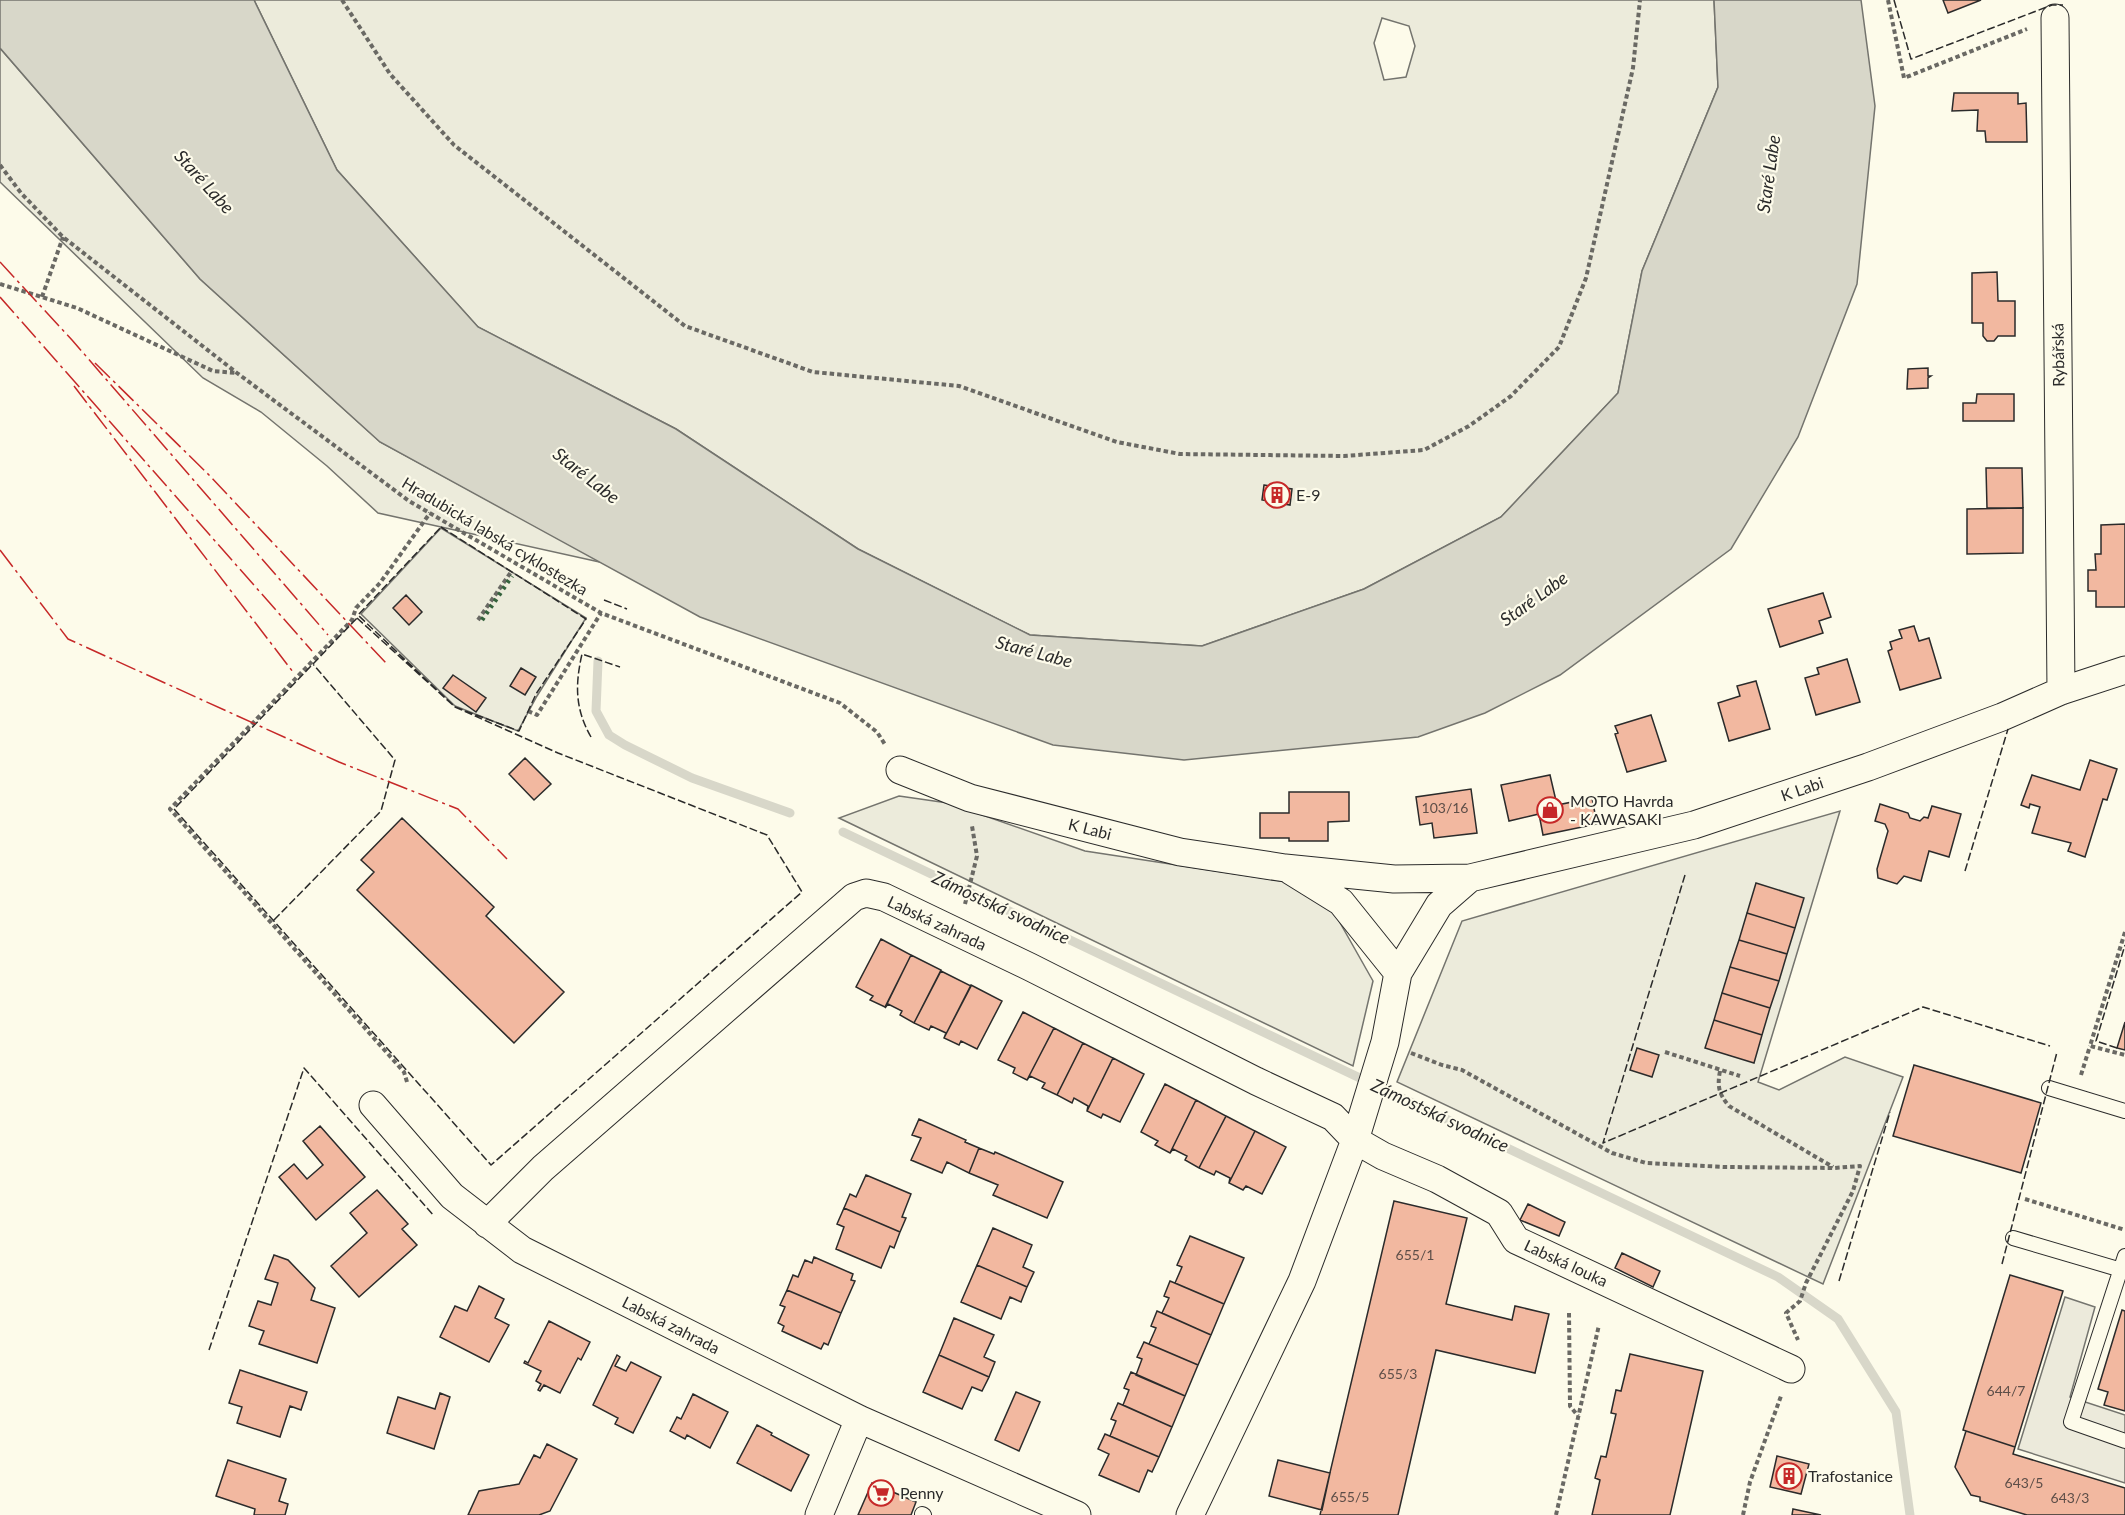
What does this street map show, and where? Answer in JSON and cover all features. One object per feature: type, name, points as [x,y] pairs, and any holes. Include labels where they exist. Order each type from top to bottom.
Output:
[{"type":"street","name":"Rybářská","points":[[2055,18],[2061,691]]},
{"type":"street","name":"K Labi","points":[[900,770],[970,798],[1180,852],[1285,868],[1394,879],[1470,878],[1694,825],[1879,763],[2002,717],[2061,691],[2125,670]]},
{"type":"street","name":"K Labi","points":[[1285,868],[1341,902],[1398,973],[1439,905],[1470,878]]},
{"type":"street","name":"Labská zahrada","points":[[487,1224],[543,1168],[854,897],[866,893],[884,897],[1030,967],[1256,1081],[1333,1117],[1355,1140]]},
{"type":"street","points":[[1190,1515],[1302,1281],[1355,1140],[1383,1050],[1398,973]]},
{"type":"street","name":"Labská zahrada","points":[[373,1105],[452,1196],[522,1251],[1037,1507],[1077,1515]]},
{"type":"street","name":"Labská louka","points":[[1355,1140],[1383,1156],[1437,1179],[1499,1213],[1516,1240],[1791,1369]]},
{"type":"street","points":[[819,1515],[859,1419]]},
{"type":"lane","points":[[2049,1088],[2125,1111]]},
{"type":"lane","points":[[2013,1238],[2123,1271]]},
{"type":"lane","points":[[2125,1256],[2123,1271],[2071,1422],[2125,1441]]},
{"type":"path","points":[[342,0],[390,74],[454,145],[685,326],[813,372],[958,386],[1117,442],[1180,454],[1344,456],[1424,450],[1469,426],[1511,396],[1558,347],[1586,278],[1634,68],[1640,0]]},
{"type":"path","points":[[1888,0],[1904,78],[2055,18]]},
{"type":"path","name":"Hradubická labská cyklostezka","points":[[0,165],[21,193],[63,237],[237,373],[409,501],[601,614],[840,703],[877,732],[900,770]]},
{"type":"path","points":[[42,297],[63,237]]},
{"type":"path","points":[[0,284],[77,308],[213,371],[237,373]]},
{"type":"path","points":[[407,1082],[404,1072],[170,809],[352,620],[356,608],[380,583],[430,513]]},
{"type":"path","points":[[478,620],[511,572]]},
{"type":"path","points":[[528,711],[537,715],[601,614]]},
{"type":"path","points":[[964,908],[976,856],[970,798]]},
{"type":"path","points":[[2075,1095],[2107,999],[2125,932]]},
{"type":"path","points":[[2090,1046],[2125,1055]]},
{"type":"path","points":[[1383,1050],[1462,1070],[1612,1153],[1646,1163],[1725,1167],[1834,1168],[1860,1166],[1853,1191],[1806,1283],[1800,1301]]},
{"type":"path","points":[[1665,1052],[1740,1076]]},
{"type":"path","points":[[1720,1071],[1717,1084],[1720,1094],[1729,1106],[1834,1168]]},
{"type":"path","points":[[2025,1199],[2125,1230]]},
{"type":"path","points":[[1569,1313],[1570,1406],[1578,1417]]},
{"type":"path","points":[[1556,1515],[1599,1325]]},
{"type":"path","points":[[1743,1515],[1750,1482],[1791,1369]]},
{"type":"shaded area","points":[[254,0],[1714,0],[1718,87],[1642,271],[1618,393],[1501,517],[1364,589],[1202,646],[1030,635],[858,549],[676,429],[478,327],[337,170]],"holes":[[[1382,18],[1409,26],[1415,46],[1406,77],[1384,80],[1374,43]]]},
{"type":"shaded area","points":[[0,48],[200,279],[380,442],[604,563],[378,513],[327,466],[261,412],[203,378],[0,182]]},
{"type":"shaded area","points":[[441,528],[586,618],[518,731],[455,706],[361,614]]},
{"type":"shaded area","points":[[899,796],[948,803],[1085,851],[1301,884],[1335,914],[1373,981],[1353,1066],[839,818]]},
{"type":"shaded area","points":[[1840,811],[1758,1082],[1779,1090],[1845,1057],[1903,1077],[1823,1284],[1397,1082],[1462,921]]},
{"type":"shaded area","points":[[2065,1297],[2095,1307],[2070,1397],[2125,1415],[2125,1483],[2018,1449]]},
{"type":"water","name":"Staré Labe","points":[[0,0],[254,0],[337,170],[478,327],[676,429],[858,549],[1030,635],[1202,646],[1364,589],[1501,517],[1618,393],[1642,271],[1718,87],[1714,0],[1861,0],[1875,106],[1857,284],[1798,437],[1731,549],[1560,675],[1485,713],[1418,737],[1184,760],[1053,745],[700,617],[380,442],[200,279],[0,48]]},
{"type":"building","points":[[1943,0],[1981,0],[1948,13]]},
{"type":"building","points":[[1954,93],[2018,93],[2018,104],[2026,103],[2027,142],[1986,142],[1985,131],[1977,131],[1978,110],[1952,111]]},
{"type":"building","points":[[1997,272],[1998,301],[2015,301],[2015,336],[1998,336],[1994,341],[1987,341],[1983,336],[1983,323],[1972,323],[1972,273]]},
{"type":"building","points":[[1928,368],[1928,376],[1931,376],[1928,378],[1928,388],[1907,389],[1908,369]]},
{"type":"building","points":[[1977,394],[2014,394],[2014,421],[1963,421],[1963,403],[1976,403]]},
{"type":"building","points":[[1986,468],[2022,468],[2023,508],[1987,508]]},
{"type":"building","name":"E-9","points":[[1264,485],[1292,489],[1290,505],[1262,500]]},
{"type":"building","points":[[2023,508],[2023,553],[1967,554],[1967,509]]},
{"type":"building","points":[[2125,524],[2125,607],[2096,607],[2096,591],[2088,591],[2088,570],[2096,570],[2095,554],[2101,554],[2101,525]]},
{"type":"building","points":[[1823,593],[1831,617],[1819,621],[1823,633],[1780,647],[1768,609]]},
{"type":"building","points":[[406,595],[422,612],[409,625],[393,608]]},
{"type":"building","points":[[1914,626],[1919,641],[1929,638],[1941,678],[1900,690],[1888,651],[1892,649],[1890,642],[1902,638],[1899,630]]},
{"type":"building","points":[[1847,659],[1860,702],[1816,715],[1805,678],[1819,674],[1817,668]]},
{"type":"building","points":[[521,668],[536,677],[525,695],[510,686]]},
{"type":"building","points":[[453,675],[486,698],[476,712],[443,688]]},
{"type":"building","points":[[1756,681],[1770,729],[1729,741],[1718,703],[1740,696],[1737,686]]},
{"type":"building","points":[[1651,715],[1666,761],[1627,772],[1615,734],[1618,733],[1615,726]]},
{"type":"building","points":[[525,758],[551,784],[534,800],[509,774]]},
{"type":"building","points":[[2090,760],[2117,769],[2107,800],[2103,799],[2085,857],[2068,851],[2071,843],[2032,833],[2040,807],[2030,804],[2029,808],[2021,805],[2032,775],[2080,790]]},
{"type":"building","name":"MOTO Havrda - KAWASAKI","points":[[1550,775],[1557,805],[1592,798],[1597,824],[1543,835],[1539,814],[1509,821],[1501,785]]},
{"type":"building","points":[[1471,789],[1477,833],[1434,838],[1432,823],[1420,825],[1416,797]]},
{"type":"building","points":[[1289,792],[1349,792],[1349,821],[1328,822],[1328,841],[1260,838],[1260,813],[1289,813]]},
{"type":"building","points":[[1880,804],[1908,813],[1910,818],[1920,821],[1924,817],[1928,818],[1932,806],[1961,814],[1949,857],[1929,851],[1921,881],[1904,876],[1897,884],[1878,878],[1877,869],[1888,831],[1885,824],[1875,821]]},
{"type":"building","points":[[402,818],[494,907],[486,916],[564,992],[514,1043],[357,890],[374,872],[361,860]]},
{"type":"building","points":[[1756,883],[1804,898],[1795,928],[1747,913]]},
{"type":"building","points":[[1747,913],[1795,928],[1787,954],[1739,940]]},
{"type":"building","points":[[881,939],[911,955],[885,1007],[870,1000],[873,996],[856,987]]},
{"type":"building","points":[[1739,940],[1787,954],[1779,981],[1730,967]]},
{"type":"building","points":[[911,955],[941,970],[914,1023],[900,1015],[902,1011],[888,1004],[885,1008]]},
{"type":"building","points":[[1730,967],[1779,981],[1770,1008],[1722,993]]},
{"type":"building","points":[[941,971],[971,986],[944,1038],[946,1033],[931,1026],[929,1030],[914,1023]]},
{"type":"building","points":[[971,985],[1002,1001],[977,1049],[961,1041],[959,1045],[944,1038]]},
{"type":"building","points":[[1722,993],[1770,1008],[1762,1035],[1714,1020]]},
{"type":"building","points":[[1023,1012],[1054,1028],[1027,1080],[1013,1073],[1015,1068],[998,1060]]},
{"type":"building","points":[[1714,1020],[1762,1035],[1754,1063],[1705,1048]]},
{"type":"building","points":[[2125,1022],[2125,1050],[2117,1048]]},
{"type":"building","points":[[1054,1028],[1083,1043],[1057,1095],[1042,1088],[1045,1083],[1030,1076],[1027,1080]]},
{"type":"building","points":[[1083,1043],[1113,1058],[1087,1111],[1088,1106],[1074,1098],[1072,1103],[1057,1095]]},
{"type":"building","points":[[1637,1048],[1659,1055],[1652,1077],[1630,1070]]},
{"type":"building","points":[[1113,1058],[1144,1074],[1120,1122],[1103,1114],[1101,1118],[1087,1111]]},
{"type":"building","points":[[1914,1065],[2041,1103],[2021,1173],[1893,1136]]},
{"type":"building","points":[[1165,1084],[1196,1100],[1170,1153],[1155,1145],[1158,1141],[1141,1132]]},
{"type":"building","points":[[1196,1100],[1226,1116],[1199,1168],[1185,1160],[1187,1156],[1173,1149],[1170,1153]]},
{"type":"building","points":[[1226,1116],[1255,1131],[1229,1183],[1230,1178],[1216,1171],[1214,1175],[1199,1168]]},
{"type":"building","points":[[919,1119],[979,1148],[969,1173],[947,1162],[942,1173],[911,1160],[921,1138],[912,1135]]},
{"type":"building","points":[[320,1126],[365,1177],[316,1220],[279,1177],[294,1164],[307,1179],[323,1165],[303,1141]]},
{"type":"building","points":[[1255,1131],[1286,1147],[1262,1194],[1246,1186],[1243,1190],[1229,1183]]},
{"type":"building","points":[[979,1148],[994,1154],[995,1152],[1063,1182],[1047,1218],[993,1195],[998,1185],[969,1173]]},
{"type":"building","points":[[866,1175],[911,1194],[902,1217],[906,1218],[900,1232],[844,1208],[850,1194],[856,1197]]},
{"type":"building","points":[[377,1190],[408,1224],[402,1229],[417,1245],[359,1297],[331,1266],[367,1233],[350,1213]]},
{"type":"building","points":[[1394,1201],[1467,1218],[1446,1304],[1512,1320],[1515,1306],[1549,1314],[1535,1373],[1436,1350],[1398,1515],[1320,1515]]},
{"type":"building","points":[[1528,1204],[1565,1222],[1559,1236],[1520,1220]]},
{"type":"building","points":[[844,1208],[900,1232],[894,1248],[890,1246],[881,1268],[836,1249],[844,1227],[837,1224]]},
{"type":"building","points":[[993,1228],[1032,1245],[1023,1267],[1034,1272],[1027,1287],[977,1265]]},
{"type":"building","points":[[1190,1236],[1244,1258],[1224,1304],[1175,1283],[1182,1267],[1177,1265]]},
{"type":"building","points":[[1622,1253],[1660,1271],[1653,1287],[1615,1268]]},
{"type":"building","points":[[274,1255],[288,1260],[315,1288],[311,1300],[335,1308],[317,1363],[259,1344],[264,1331],[249,1326],[258,1301],[271,1305],[278,1283],[265,1279]]},
{"type":"building","points":[[814,1257],[853,1274],[851,1280],[855,1281],[841,1313],[787,1290],[793,1275],[798,1277],[805,1260],[812,1263]]},
{"type":"building","points":[[977,1265],[1027,1287],[1021,1302],[1010,1297],[1001,1319],[961,1302]]},
{"type":"building","points":[[2010,1275],[2063,1291],[2015,1447],[1963,1430]]},
{"type":"building","points":[[1170,1281],[1224,1304],[1211,1335],[1162,1313],[1169,1298],[1164,1296]]},
{"type":"building","points":[[479,1286],[504,1299],[495,1318],[509,1325],[489,1362],[440,1337],[455,1306],[467,1311]]},
{"type":"building","points":[[787,1290],[841,1313],[828,1345],[824,1343],[821,1349],[782,1331],[784,1326],[778,1323],[785,1307],[780,1305]]},
{"type":"building","points":[[2122,1310],[2125,1311],[2125,1411],[2104,1405],[2108,1392],[2098,1389]]},
{"type":"building","points":[[1157,1311],[1211,1335],[1198,1365],[1149,1344],[1156,1328],[1151,1326]]},
{"type":"building","points":[[954,1318],[994,1335],[984,1357],[995,1362],[989,1377],[939,1355]]},
{"type":"building","points":[[549,1321],[590,1342],[581,1360],[578,1358],[560,1393],[544,1385],[540,1391],[538,1390],[541,1384],[536,1381],[541,1371],[524,1363],[525,1361],[528,1363]]},
{"type":"building","points":[[1144,1342],[1198,1365],[1185,1396],[1136,1375],[1142,1359],[1137,1357]]},
{"type":"building","points":[[1630,1354],[1703,1371],[1670,1515],[1592,1515],[1600,1480],[1595,1478],[1601,1456],[1606,1457],[1616,1414],[1611,1413],[1616,1390],[1621,1391]]},
{"type":"building","points":[[617,1355],[620,1357],[615,1366],[626,1371],[631,1362],[661,1377],[633,1433],[615,1424],[618,1418],[593,1405]]},
{"type":"building","points":[[939,1355],[989,1377],[982,1391],[972,1387],[962,1409],[923,1392]]},
{"type":"building","points":[[240,1370],[307,1392],[301,1410],[290,1406],[280,1437],[237,1423],[242,1407],[229,1403]]},
{"type":"building","points":[[1131,1372],[1185,1396],[1172,1427],[1123,1405],[1129,1390],[1124,1388]]},
{"type":"building","points":[[1016,1392],[1040,1402],[1019,1451],[995,1440]]},
{"type":"building","points":[[440,1393],[450,1397],[434,1449],[387,1433],[398,1397],[435,1409]]},
{"type":"building","points":[[693,1394],[728,1412],[710,1448],[687,1435],[685,1439],[670,1431],[677,1417],[681,1419]]},
{"type":"building","points":[[1118,1403],[1172,1427],[1159,1457],[1110,1436],[1116,1421],[1111,1419]]},
{"type":"building","points":[[757,1425],[809,1455],[791,1491],[737,1463]]},
{"type":"building","points":[[1966,1431],[2015,1447],[2013,1454],[2125,1488],[2125,1515],[2027,1515],[1980,1501],[1980,1497],[1971,1495],[1955,1467]]},
{"type":"building","points":[[1105,1434],[1159,1457],[1152,1472],[1148,1470],[1139,1492],[1099,1475],[1109,1454],[1098,1449]]},
{"type":"building","points":[[547,1444],[577,1459],[550,1511],[539,1515],[468,1515],[479,1491],[519,1484],[534,1455],[540,1458]]},
{"type":"building","name":"Trafostanice","points":[[1777,1456],[1809,1464],[1801,1494],[1770,1487]]},
{"type":"building","points":[[228,1460],[286,1479],[279,1501],[288,1504],[285,1515],[254,1515],[255,1509],[216,1496]]},
{"type":"building","points":[[1278,1460],[1330,1473],[1322,1510],[1269,1496]]},
{"type":"building","name":"Penny","points":[[872,1483],[916,1502],[911,1515],[858,1515]]},
{"type":"building","points":[[1793,1509],[1821,1515],[1792,1515]]},
{"type":"waterway","name":"Zámostská svodnice","points":[[598,661],[596,711],[609,735],[692,778],[790,813]]},
{"type":"waterway","name":"Zámostská svodnice","points":[[843,832],[1778,1277],[1838,1319],[1896,1412],[1910,1515]]},
{"type":"hedge","points":[[482,620],[512,576]]},
{"type":"fence","points":[[1894,0],[1911,59],[2052,5],[2063,5]]},
{"type":"fence","points":[[441,527],[586,619],[536,694],[519,731],[455,707],[358,615],[441,527]]},
{"type":"fence","points":[[604,600],[627,609]]},
{"type":"fence","points":[[357,618],[455,707],[558,753],[767,835],[802,892],[491,1165],[174,809],[357,618]]},
{"type":"fence","points":[[591,737],[579,707],[578,676],[582,654],[620,667]]},
{"type":"fence","points":[[274,920],[381,811],[395,760],[313,664]]},
{"type":"fence","points":[[1965,871],[2008,729]]},
{"type":"fence","points":[[1685,875],[1603,1143],[1923,1007],[2050,1046]]},
{"type":"fence","points":[[2117,1048],[2096,1041],[2125,945]]},
{"type":"fence","points":[[2002,1264],[2057,1052]]},
{"type":"fence","points":[[209,1350],[304,1068],[434,1216]]},
{"type":"fence","points":[[1839,1281],[1890,1112]]},
{"type":"power","points":[[0,262],[72,340],[328,635]]},
{"type":"power","points":[[0,297],[312,651]]},
{"type":"power","points":[[95,363],[209,475],[386,663]]},
{"type":"power","points":[[74,386],[293,672]]},
{"type":"power","points":[[0,550],[68,639],[339,762],[458,809],[507,859]]},
{"type":"place","name":"E-9","points":[[1277,495]]},
{"type":"place","name":"MOTO Havrda - KAWASAKI","points":[[1550,810]]},
{"type":"place","name":"Trafostanice","points":[[1789,1476]]},
{"type":"place","name":"Penny","points":[[881,1493]]}]
